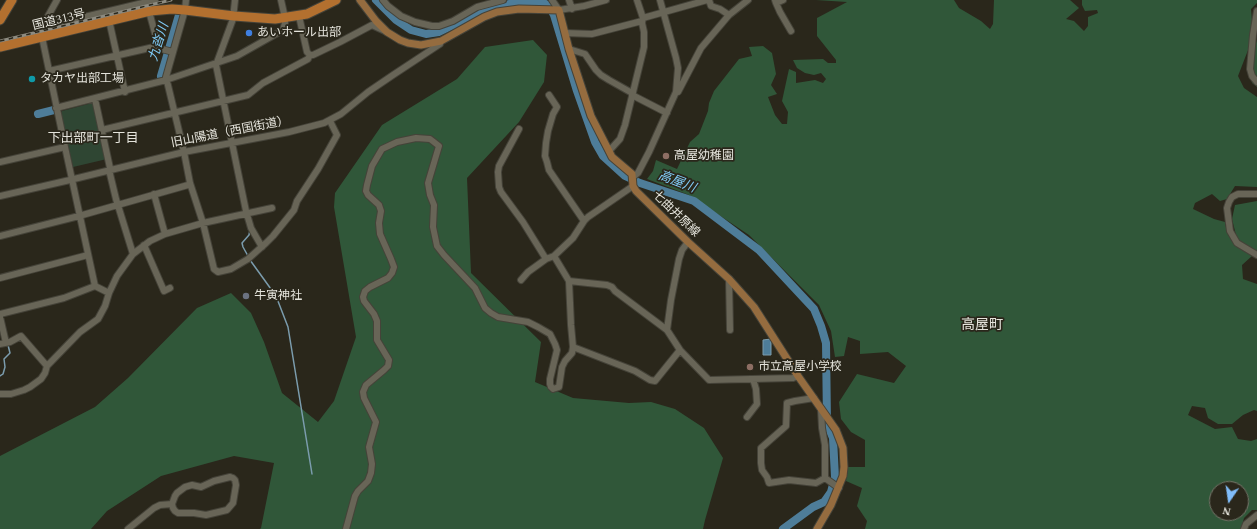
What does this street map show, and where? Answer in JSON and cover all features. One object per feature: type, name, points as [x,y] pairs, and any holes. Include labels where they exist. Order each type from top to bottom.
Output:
[{"type":"highway","points":[[0,20],[3,8],[12,0]]},
{"type":"highway","name":"国道313号","points":[[0,47],[109,20],[150,3],[172,9],[266,19],[299,16],[313,12],[336,0]]},
{"type":"highway","points":[[0,42],[9,45]]},
{"type":"main road","points":[[360,0],[386,32],[400,40],[416,45],[426,45],[441,41],[484,16],[497,12],[520,9],[558,10]]},
{"type":"main road","name":"七曲井原線","points":[[558,10],[591,116],[612,157],[630,171],[636,191],[688,242],[729,279],[754,307],[798,376],[836,430],[843,448],[843,476],[837,487],[831,505],[817,529]]},
{"type":"street","points":[[57,0],[43,25],[42,37],[64,147],[95,286]]},
{"type":"street","points":[[186,0],[185,10],[170,51],[166,80],[175,113],[190,183],[214,269],[218,272],[231,269],[248,259],[273,236],[294,210],[297,201],[318,169],[337,135],[330,121]]},
{"type":"street","points":[[235,0],[234,16],[216,65],[246,213],[251,228],[262,247]]},
{"type":"street","points":[[56,108],[125,92],[237,56],[284,28],[285,18],[281,0]]},
{"type":"street","points":[[383,0],[401,16],[419,24],[432,26],[453,21],[478,7],[503,0]]},
{"type":"street","points":[[552,0],[558,10],[572,9],[606,0]]},
{"type":"street","points":[[569,0],[572,9]]},
{"type":"street","points":[[609,151],[620,139],[625,125],[644,47],[644,32],[637,0]]},
{"type":"street","points":[[521,280],[528,272],[546,259],[554,256],[573,238],[584,221],[633,182],[649,152],[676,92],[678,68],[660,0]]},
{"type":"street","points":[[565,33],[592,34],[708,0],[711,6],[720,9],[729,15]]},
{"type":"street","points":[[676,92],[678,92],[682,85],[701,48],[729,15],[748,0]]},
{"type":"street","points":[[783,0],[776,1],[780,12],[791,31]]},
{"type":"street","points":[[43,25],[48,26],[150,3],[158,48]]},
{"type":"street","points":[[1257,11],[1250,69],[1252,76],[1257,82]]},
{"type":"street","points":[[299,16],[310,55]]},
{"type":"street","points":[[109,20],[125,92]]},
{"type":"street","points":[[102,130],[248,95],[263,83],[308,58],[310,55],[333,46],[372,25],[386,32]]},
{"type":"street","name":"旧山陽道（西国街道）","points":[[0,196],[184,152],[310,128],[330,121],[368,92],[440,44],[441,41]]},
{"type":"street","points":[[49,71],[154,47],[170,51]]},
{"type":"street","points":[[569,49],[585,54],[601,75],[667,113]]},
{"type":"street","points":[[549,95],[557,107],[548,130],[545,156],[546,162],[549,170],[584,221]]},
{"type":"street","points":[[95,99],[110,174],[133,254]]},
{"type":"street","points":[[519,129],[499,166],[499,187],[546,259]]},
{"type":"street","points":[[346,529],[355,496],[368,481],[371,473],[372,464],[368,447],[376,422],[364,398],[363,392],[366,385],[388,366],[389,360],[377,340],[377,321],[363,297],[365,292],[370,287],[388,278],[394,267],[380,234],[379,223],[381,211],[379,205],[368,195],[366,191],[372,166],[382,148],[397,142],[416,138],[430,139],[439,146],[428,183],[430,195],[434,205],[433,227],[437,246],[475,288],[485,308],[491,313],[498,317],[528,322],[550,334],[557,350],[550,378],[551,388],[553,389],[559,387],[562,367],[572,353],[573,347],[570,318],[570,282],[554,256]]},
{"type":"street","points":[[0,162],[64,147]]},
{"type":"street","points":[[0,236],[79,216],[190,183]]},
{"type":"street","points":[[154,194],[165,234]]},
{"type":"street","points":[[1257,194],[1238,194],[1232,197],[1228,202],[1227,208],[1230,231],[1237,243],[1257,255]]},
{"type":"street","points":[[0,394],[18,392],[30,387],[41,379],[47,366],[80,332],[98,319],[106,306],[109,293],[117,276],[133,254],[154,238],[202,224],[272,208]]},
{"type":"street","points":[[667,330],[679,259],[682,250],[688,242]]},
{"type":"street","points":[[144,245],[164,291],[170,288]]},
{"type":"street","points":[[0,278],[88,255]]},
{"type":"street","points":[[729,279],[730,330]]},
{"type":"street","points":[[570,282],[607,285],[612,287],[667,330],[680,350],[710,380],[793,378],[798,376]]},
{"type":"street","points":[[47,366],[21,336],[3,344],[0,316],[64,298],[95,286],[109,293]]},
{"type":"street","points":[[573,347],[635,371],[650,380],[656,381],[680,350]]},
{"type":"street","points":[[747,417],[757,404],[756,389],[753,379]]},
{"type":"street","points":[[814,398],[787,403],[786,426],[761,448],[762,470],[769,483],[790,480],[816,483],[826,479]]},
{"type":"street","points":[[823,411],[822,428],[825,445],[826,479]]},
{"type":"street","points":[[230,477],[236,482],[233,503],[230,508],[224,512],[209,515],[191,513],[182,514],[175,511],[172,504],[177,492],[185,487],[192,485],[201,487],[214,481],[230,477]]},
{"type":"street","points":[[826,479],[837,487]]},
{"type":"street","points":[[128,529],[154,508],[160,505],[172,504]]},
{"type":"street","points":[[1244,529],[1246,524],[1257,515]]},
{"type":"green space","points":[[816,0],[954,0],[959,8],[981,21],[990,29],[993,24],[994,0],[1070,0],[1079,8],[1066,19],[1074,21],[1084,31],[1088,26],[1088,17],[1098,13],[1097,10],[1085,11],[1082,5],[1082,0],[1257,0],[1257,3],[1251,9],[1255,32],[1238,76],[1244,88],[1257,97],[1257,187],[1235,186],[1227,199],[1220,201],[1212,194],[1195,203],[1193,209],[1214,219],[1225,222],[1227,233],[1236,246],[1252,256],[1242,265],[1243,279],[1257,284],[1257,411],[1254,410],[1243,415],[1232,424],[1218,424],[1208,418],[1205,408],[1192,406],[1188,415],[1215,429],[1232,427],[1238,439],[1251,441],[1257,439],[1257,510],[1252,510],[1249,513],[1249,481],[1209,481],[1209,521],[1243,521],[1241,529],[865,529],[867,521],[857,506],[862,488],[846,481],[848,467],[865,467],[865,440],[851,432],[841,419],[839,402],[857,374],[894,383],[906,366],[888,352],[860,354],[860,341],[848,337],[844,356],[835,357],[831,331],[819,305],[749,235],[689,195],[647,179],[653,171],[656,160],[677,169],[690,142],[699,134],[714,91],[739,59],[752,56],[749,47],[763,46],[772,53],[776,74],[771,85],[777,94],[768,97],[775,115],[782,124],[787,124],[788,112],[782,101],[789,69],[796,72],[796,83],[815,80],[823,83],[826,79],[821,73],[814,75],[805,73],[797,68],[793,60],[823,59],[828,63],[836,63],[836,60],[817,36],[817,18],[847,2]]},
{"type":"green space","points":[[533,40],[547,55],[544,82],[519,122],[467,178],[471,273],[541,342],[535,382],[573,398],[629,403],[651,402],[675,409],[704,428],[723,458],[703,529],[260,529],[274,463],[234,456],[161,476],[107,511],[91,529],[0,529],[0,456],[95,407],[128,378],[197,308],[231,293],[251,313],[264,342],[282,393],[318,422],[334,401],[356,337],[334,207],[335,193],[382,125],[457,79],[485,47]]},
{"type":"green space","points":[[1257,40],[1257,87],[1252,83],[1249,67]]},
{"type":"green space","points":[[92,103],[94,104],[107,159],[73,167],[61,114],[62,111]]},
{"type":"green space","points":[[1257,201],[1257,253],[1237,239],[1232,219],[1235,205]]},
{"type":"water","points":[[771,339],[771,355],[763,355],[763,340]]},
{"type":"waterway","name":"高屋川","points":[[376,0],[396,20],[411,30],[426,34],[439,32],[483,11],[513,3],[534,1],[542,2],[549,6],[554,15],[577,91],[595,142],[603,156],[625,176],[640,183],[694,201],[759,250],[814,309],[826,343],[827,424],[833,438],[835,477],[831,492],[824,502],[813,507],[783,529]]},
{"type":"waterway","name":"九沓川","points":[[161,76],[179,15]]},
{"type":"waterway","name":"九沓川","points":[[38,114],[54,110]]},
{"type":"waterway","points":[[248,256],[242,243],[249,235],[250,230]]},
{"type":"waterway","points":[[250,260],[276,296],[288,327],[312,474]]},
{"type":"waterway","points":[[0,376],[3,374],[5,367],[4,359],[10,353],[8,345]]},
{"type":"railway","points":[[0,41],[171,0]]},
{"type":"place","name":"あいホール出部","points":[[249,33]]},
{"type":"place","name":"タカヤ出部工場","points":[[32,79]]},
{"type":"place","name":"高屋幼稚園","points":[[666,156]]},
{"type":"place","name":"牛寅神社","points":[[246,296]]},
{"type":"place","name":"市立高屋小学校","points":[[750,367]]},
{"type":"district","name":"下出部町一丁目","points":[[93,139]]},
{"type":"district","name":"高屋町","points":[[982,325]]}]
